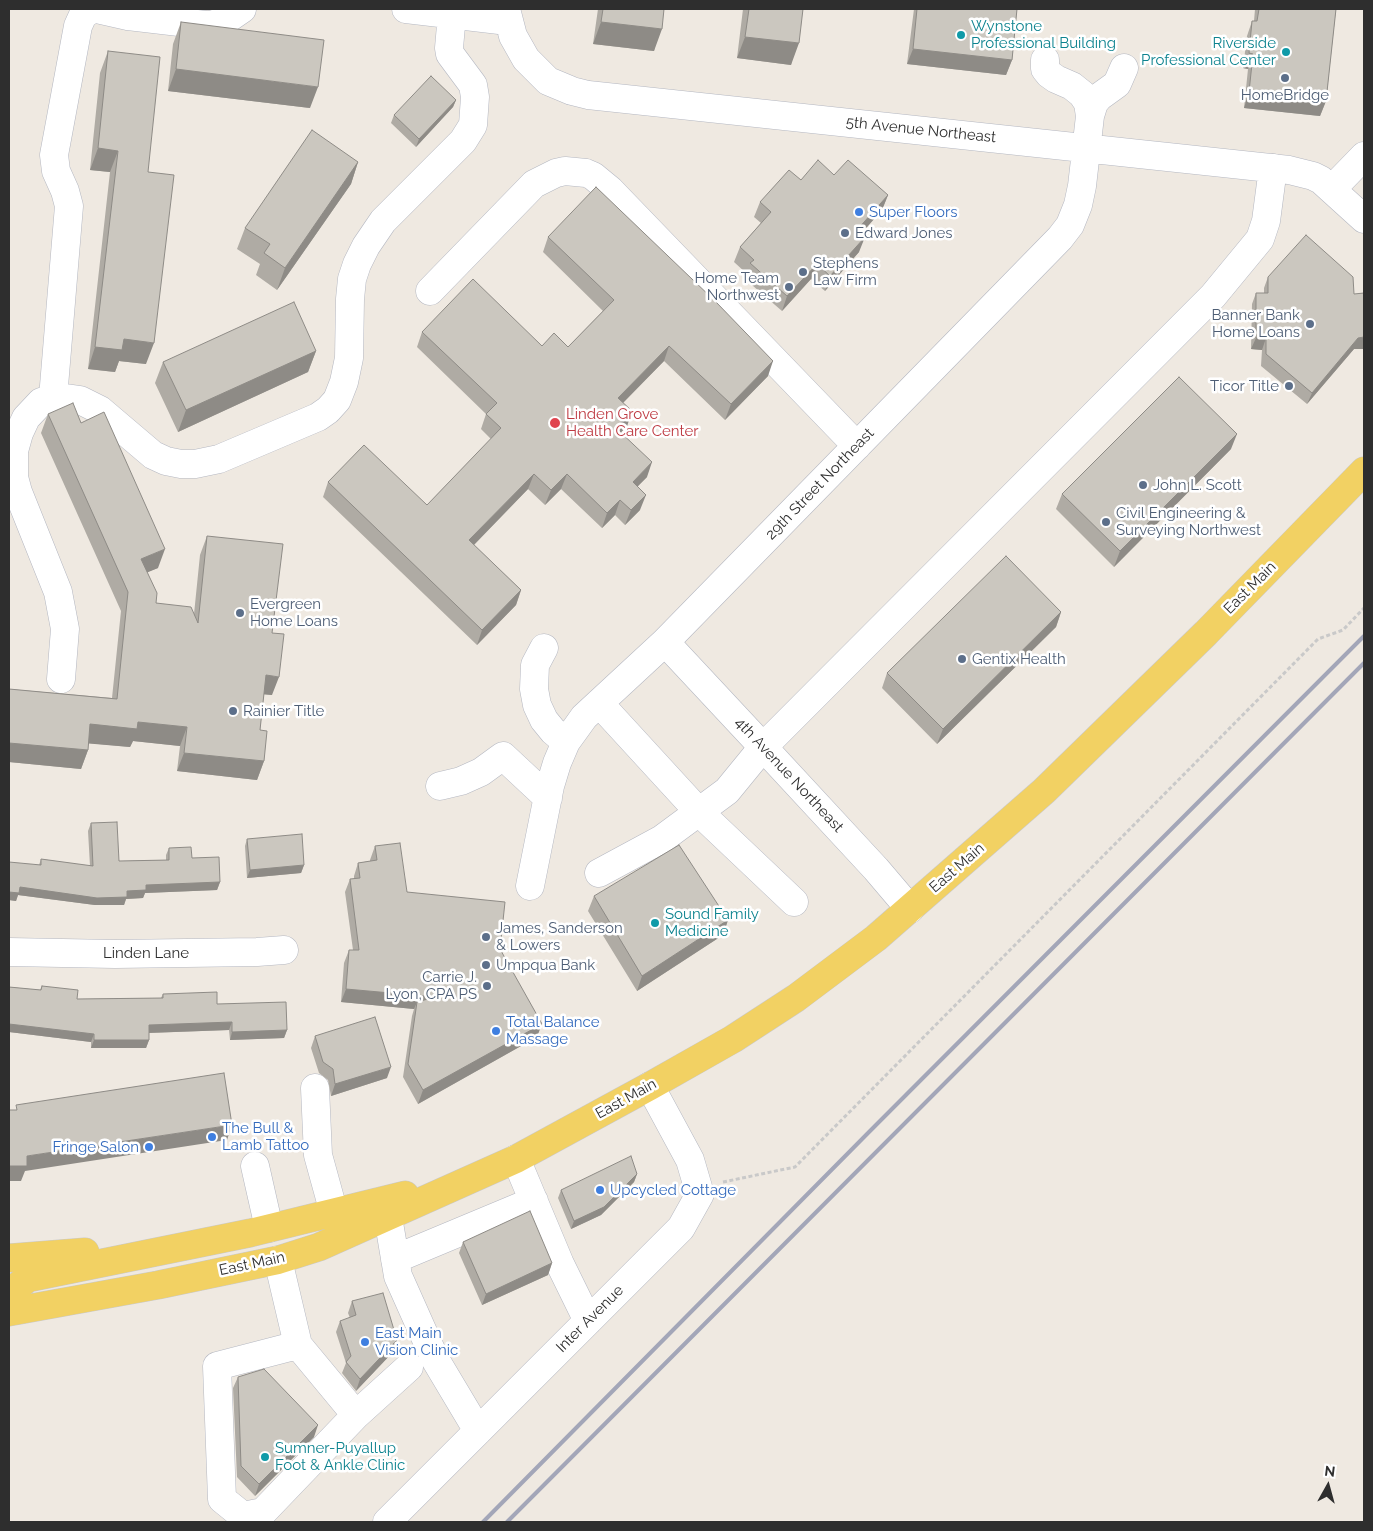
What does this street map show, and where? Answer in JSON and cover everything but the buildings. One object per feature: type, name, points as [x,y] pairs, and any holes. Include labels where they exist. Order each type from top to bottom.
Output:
[{"type":"main road","name":"East Main","points":[[9,1312],[148,1287],[278,1260],[319,1247],[516,1159],[733,1039],[796,998],[876,938],[1044,790],[1206,632],[1364,472]]},
{"type":"main road","name":"East Main","points":[[9,1297],[14,1289],[28,1278],[260,1230],[481,1175]]},
{"type":"main road","name":"East Main","points":[[9,1258],[136,1248],[260,1230]]},
{"type":"street","points":[[53,398],[69,206],[56,171],[54,155],[78,26],[83,15],[92,9]]},
{"type":"street","points":[[97,9],[128,16],[205,25],[226,20],[242,9]]},
{"type":"street","points":[[406,9],[452,14],[507,15]]},
{"type":"street","points":[[61,679],[65,629],[58,592],[18,492],[14,477],[14,451],[26,418],[40,402],[53,398],[80,400],[100,410],[153,455],[166,461],[181,464],[208,462],[219,459],[318,417],[328,410],[337,400],[344,382],[349,358],[352,279],[366,246],[383,221],[463,141],[473,124],[475,97],[473,86],[450,54],[452,14]]},
{"type":"street","name":"5th Avenue Northeast","points":[[507,15],[517,43],[537,71],[548,81],[560,87],[588,95],[1273,168],[1312,176],[1321,180],[1364,219]]},
{"type":"street","points":[[1045,60],[1045,69],[1049,74],[1056,80],[1072,86],[1082,94],[1088,103],[1090,116]]},
{"type":"street","points":[[1090,116],[1094,103],[1117,84],[1124,68]]},
{"type":"street","name":"29th Street Northeast","points":[[530,886],[557,763],[566,742],[584,717],[664,642],[1060,238],[1070,225],[1078,205],[1090,116]]},
{"type":"street","points":[[1332,189],[1364,156]]},
{"type":"street","points":[[599,872],[662,839],[727,791],[763,747],[1213,296],[1260,239],[1266,221],[1273,168]]},
{"type":"street","points":[[430,291],[534,184],[556,173],[576,171],[586,173],[593,176],[610,190],[857,446]]},
{"type":"street","name":"4th Avenue Northeast","points":[[664,642],[876,869],[910,909]]},
{"type":"street","points":[[544,648],[535,665],[534,689],[537,705],[544,720],[566,742]]},
{"type":"street","points":[[599,703],[699,812],[794,902]]},
{"type":"street","points":[[440,786],[462,781],[481,772],[502,756],[546,807]]},
{"type":"street","name":"Linden Lane","points":[[9,952],[116,954],[284,950]]},
{"type":"street","points":[[650,1086],[690,1160],[698,1187]]},
{"type":"street","points":[[315,1088],[318,1154],[334,1213]]},
{"type":"street","points":[[516,1159],[560,1264],[588,1321]]},
{"type":"street","points":[[255,1166],[260,1230]]},
{"type":"street","name":"Inter Avenue","points":[[387,1522],[681,1228],[700,1194],[698,1187]]},
{"type":"street","points":[[395,1259],[534,1202]]},
{"type":"street","points":[[388,1217],[398,1276],[434,1359],[478,1431]]},
{"type":"street","points":[[278,1260],[298,1345],[356,1415]]},
{"type":"street","points":[[298,1345],[217,1366],[222,1499],[242,1516],[254,1518],[263,1512],[356,1415],[409,1367]]},
{"type":"path","points":[[698,1187],[795,1167],[1318,639],[1343,630],[1364,608]]},
{"type":"railway","points":[[483,1522],[1364,636]]},
{"type":"railway","points":[[507,1522],[1364,663]]},
{"type":"place","name":"Wynstone Professional Building","points":[[961,35]]},
{"type":"place","name":"Riverside Professional Center","points":[[1286,52]]},
{"type":"place","name":"HomeBridge","points":[[1285,78]]},
{"type":"place","name":"Super Floors","points":[[859,212]]},
{"type":"place","name":"Edward Jones","points":[[845,233]]},
{"type":"place","name":"Stephens Law Firm","points":[[803,272]]},
{"type":"place","name":"Home Team Northwest","points":[[789,287]]},
{"type":"place","name":"Banner Bank Home Loans","points":[[1310,324]]},
{"type":"place","name":"Ticor Title","points":[[1289,386]]},
{"type":"place","name":"Linden Grove Health Care Center","points":[[555,423]]},
{"type":"place","name":"John L. Scott","points":[[1143,485]]},
{"type":"place","name":"Civil Engineering & Surveying Northwest","points":[[1106,522]]},
{"type":"place","name":"Evergreen Home Loans","points":[[240,613]]},
{"type":"place","name":"Gentix Health","points":[[962,659]]},
{"type":"place","name":"Rainier Title","points":[[233,711]]},
{"type":"place","name":"Sound Family Medicine","points":[[655,923]]},
{"type":"place","name":"James, Sanderson & Lowers","points":[[486,937]]},
{"type":"place","name":"Umpqua Bank","points":[[486,965]]},
{"type":"place","name":"Carrie J. Lyon, CPA PS","points":[[487,986]]},
{"type":"place","name":"Total Balance Massage","points":[[496,1031]]},
{"type":"place","name":"The Bull & Lamb Tattoo","points":[[212,1137]]},
{"type":"place","name":"Fringe Salon","points":[[149,1147]]},
{"type":"place","name":"Upcycled Cottage","points":[[600,1190]]},
{"type":"place","name":"East Main Vision Clinic","points":[[365,1342]]},
{"type":"place","name":"Sumner-Puyallup Foot & Ankle Clinic","points":[[265,1457]]}]
